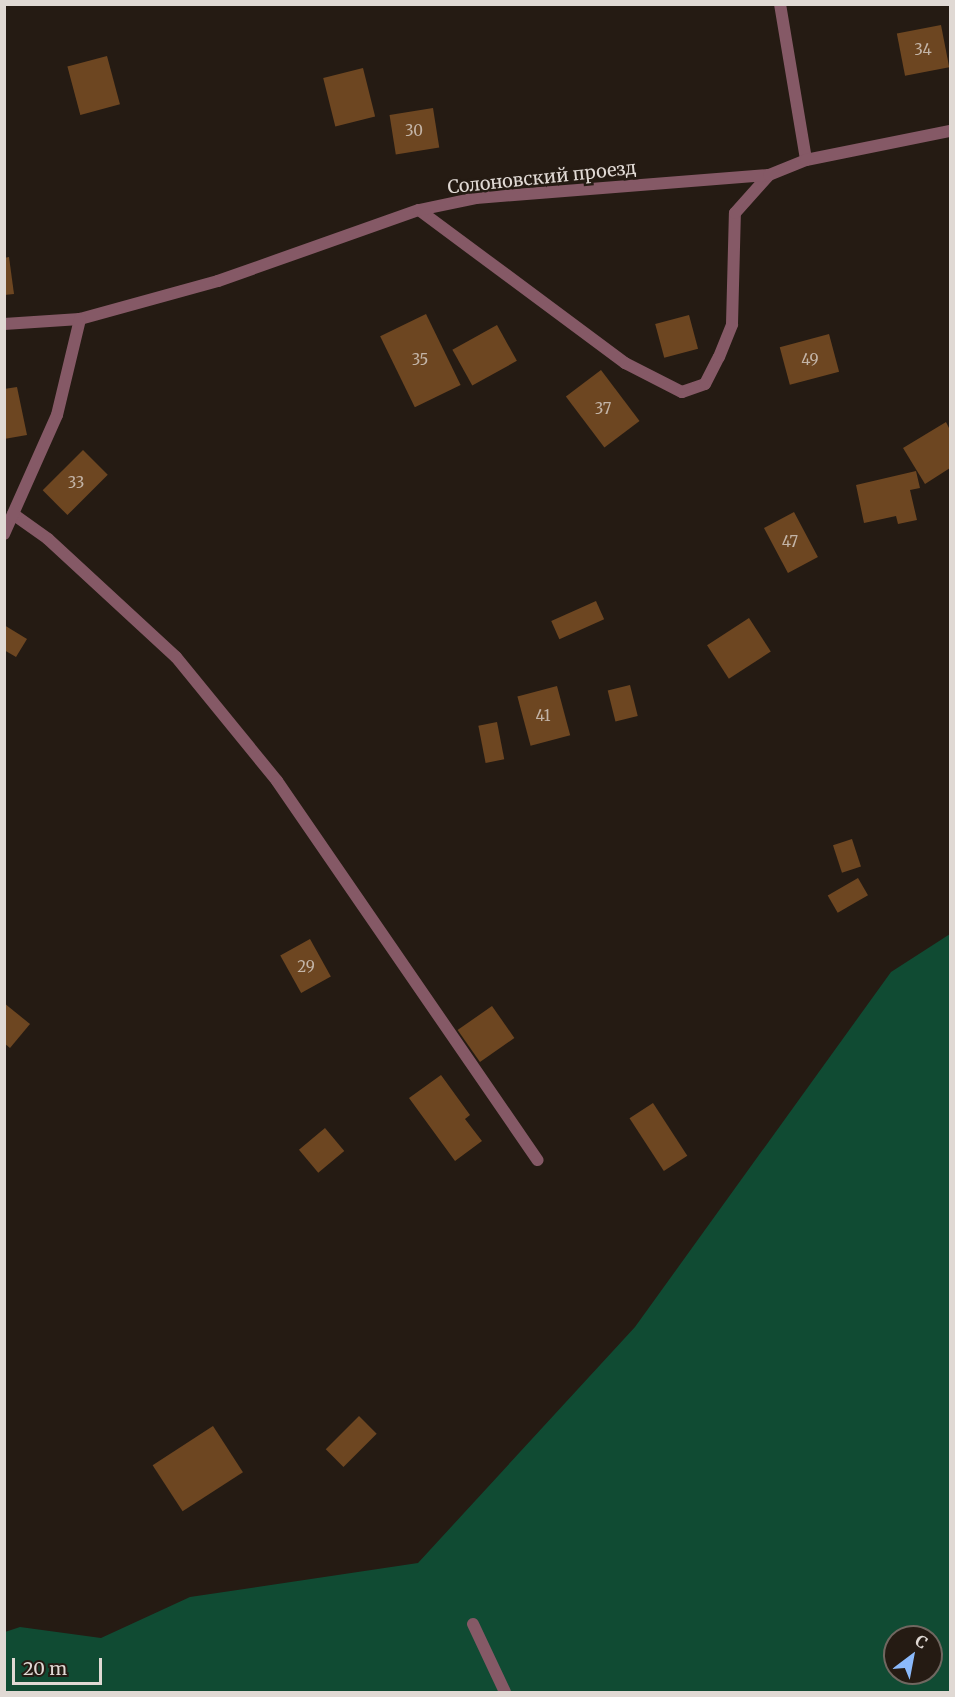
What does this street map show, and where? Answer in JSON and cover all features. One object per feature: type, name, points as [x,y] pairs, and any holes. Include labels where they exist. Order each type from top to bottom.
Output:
[{"type":"street","points":[[780,4],[806,160]]},
{"type":"street","name":"Солоновский проезд","points":[[4,324],[80,320],[218,281],[419,210],[476,198],[769,175],[806,160],[951,131]]},
{"type":"street","points":[[419,210],[625,363],[682,392],[705,384],[719,357],[732,324],[735,213],[769,175]]},
{"type":"street","points":[[4,534],[57,415],[80,320]]},
{"type":"street","points":[[14,514],[48,538],[176,657],[270,772],[537,1160]]},
{"type":"street","points":[[473,1624],[506,1692]]},
{"type":"green space","points":[[950,934],[950,1692],[5,1692],[5,1632],[20,1627],[101,1638],[190,1597],[418,1563],[635,1327],[891,972]]},
{"type":"building","points":[[941,25],[949,67],[905,76],[897,34]]},
{"type":"building","points":[[107,56],[120,104],[80,115],[67,67]]},
{"type":"building","points":[[363,68],[375,117],[335,126],[323,78]]},
{"type":"building","points":[[433,108],[439,148],[396,154],[390,115]]},
{"type":"building","points":[[9,257],[14,294],[4,295],[4,258]]},
{"type":"building","points":[[426,314],[461,385],[415,407],[380,336]]},
{"type":"building","points":[[689,315],[698,349],[664,358],[655,324]]},
{"type":"building","points":[[497,325],[517,361],[472,386],[452,350]]},
{"type":"building","points":[[829,334],[839,372],[790,385],[780,347]]},
{"type":"building","points":[[601,370],[640,421],[604,448],[566,396]]},
{"type":"building","points":[[17,387],[27,435],[4,439],[4,389]]},
{"type":"building","points":[[946,422],[950,430],[950,468],[925,484],[903,448]]},
{"type":"building","points":[[83,450],[108,475],[67,515],[43,490]]},
{"type":"building","points":[[916,471],[920,488],[910,490],[917,520],[898,524],[896,516],[864,523],[856,485]]},
{"type":"building","points":[[794,512],[818,557],[788,573],[764,528]]},
{"type":"building","points":[[596,601],[604,619],[559,639],[551,621]]},
{"type":"building","points":[[749,618],[771,652],[729,679],[707,645]]},
{"type":"building","points":[[4,625],[27,639],[16,657],[4,650]]},
{"type":"building","points":[[630,685],[638,716],[615,722],[608,691]]},
{"type":"building","points":[[557,686],[570,735],[531,746],[517,697]]},
{"type":"building","points":[[497,722],[504,759],[486,763],[478,726]]},
{"type":"building","points":[[852,839],[861,867],[842,873],[833,845]]},
{"type":"building","points":[[858,878],[868,895],[838,913],[828,895]]},
{"type":"building","points":[[310,939],[331,977],[301,993],[280,955]]},
{"type":"building","points":[[4,1003],[30,1024],[10,1048],[4,1043]]},
{"type":"building","points":[[492,1006],[514,1038],[480,1062],[458,1030]]},
{"type":"building","points":[[441,1075],[470,1115],[465,1119],[482,1141],[455,1161],[409,1098]]},
{"type":"building","points":[[653,1103],[687,1156],[664,1171],[630,1118]]},
{"type":"building","points":[[325,1128],[344,1151],[318,1173],[299,1150]]},
{"type":"building","points":[[359,1416],[377,1434],[343,1467],[326,1449]]},
{"type":"building","points":[[213,1426],[243,1472],[183,1511],[153,1465]]}]
